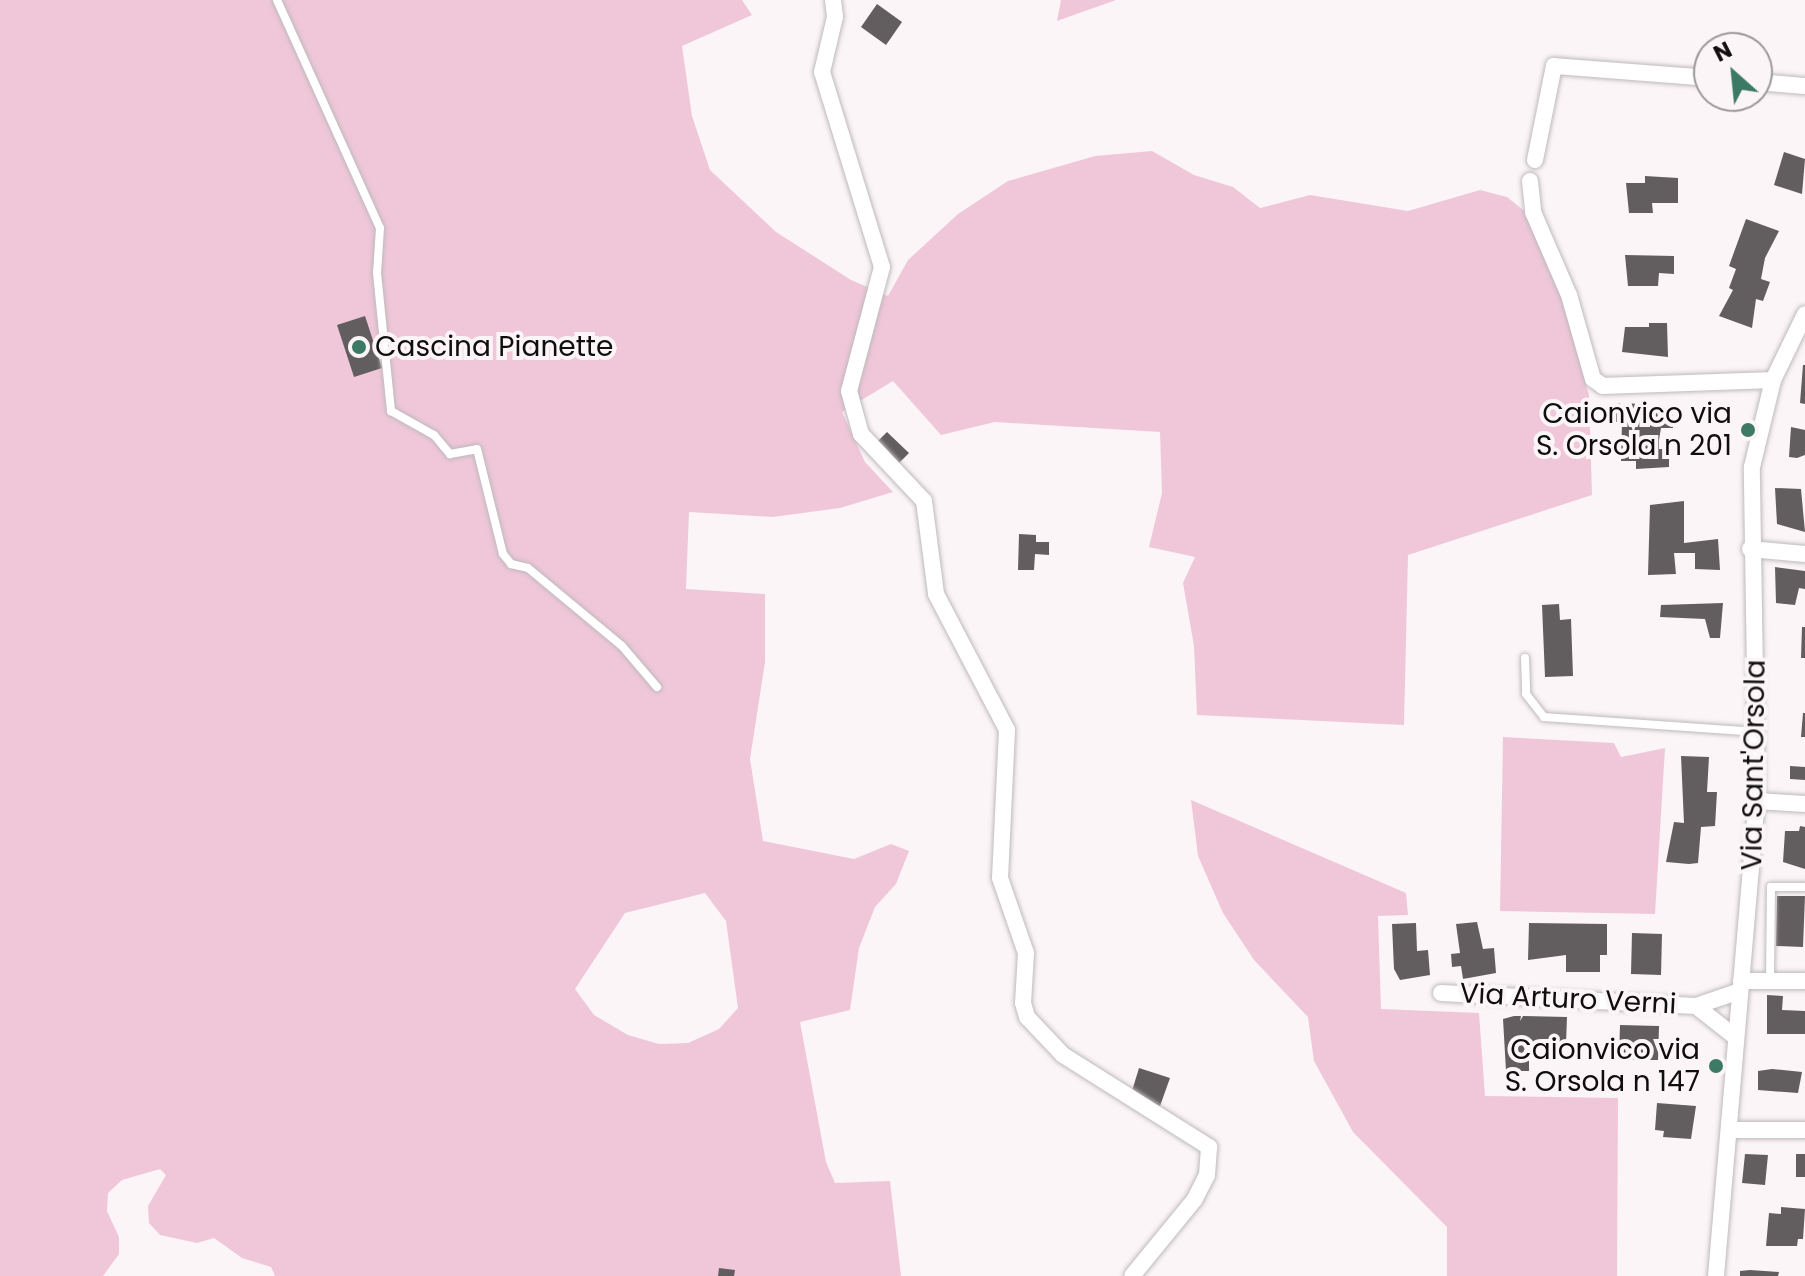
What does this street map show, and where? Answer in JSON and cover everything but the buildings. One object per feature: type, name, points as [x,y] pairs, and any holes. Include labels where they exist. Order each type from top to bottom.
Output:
[{"type":"street","points":[[833,0],[835,17],[822,72],[882,267],[849,391],[861,434],[924,501],[936,594],[997,701],[1007,730],[1000,878],[1026,953],[1023,1003],[1027,1017],[1063,1055],[1209,1147],[1207,1175],[1195,1199],[1132,1276]]},
{"type":"street","points":[[1535,160],[1554,66],[1693,77]]},
{"type":"street","points":[[1773,83],[1805,86]]},
{"type":"street","points":[[1530,181],[1533,212],[1569,295],[1593,379],[1603,386],[1773,380]]},
{"type":"street","name":"Via Sant'Orsola","points":[[1716,1276],[1730,1130],[1734,1036],[1757,801],[1760,733],[1750,549],[1752,467],[1773,380],[1805,314]]},
{"type":"street","points":[[1750,549],[1805,554]]},
{"type":"street","points":[[1757,801],[1805,804]]},
{"type":"street","points":[[1741,986],[1770,981],[1805,981]]},
{"type":"street","name":"Via Arturo Verni","points":[[1441,993],[1696,1006],[1741,986]]},
{"type":"street","name":"Via Arturo Verni","points":[[1696,1006],[1734,1036]]},
{"type":"street","points":[[1730,1130],[1805,1130]]},
{"type":"lane","points":[[277,0],[380,228],[377,273],[391,411],[434,435],[450,454],[477,449],[503,554],[511,564],[528,568],[622,646],[657,687]]},
{"type":"lane","points":[[1525,658],[1526,694],[1544,717],[1760,733]]},
{"type":"lane","points":[[1770,981],[1771,887],[1805,887]]},
{"type":"shaded area","points":[[0,0],[742,0],[752,15],[682,46],[692,116],[710,170],[776,232],[851,280],[888,296],[908,260],[958,214],[1008,181],[1095,156],[1152,151],[1194,175],[1233,187],[1260,208],[1310,195],[1408,211],[1480,190],[1507,197],[1527,213],[1562,299],[1589,395],[1592,495],[1408,555],[1404,725],[1197,715],[1194,646],[1183,583],[1195,557],[1149,547],[1162,493],[1160,432],[995,422],[941,435],[893,381],[842,412],[865,462],[893,492],[840,508],[773,517],[689,512],[686,589],[765,594],[765,662],[750,759],[763,841],[854,859],[891,844],[909,851],[896,884],[875,907],[859,948],[850,1010],[800,1022],[826,1162],[835,1183],[890,1181],[901,1276],[275,1276],[271,1267],[242,1258],[214,1238],[197,1243],[160,1235],[149,1223],[148,1206],[166,1175],[160,1169],[122,1180],[108,1193],[107,1211],[119,1237],[119,1254],[103,1276],[0,1276]],"holes":[[[705,893],[726,921],[738,1008],[719,1029],[688,1043],[659,1044],[628,1035],[594,1015],[575,989],[625,913]]]},
{"type":"shaded area","points":[[1061,0],[1116,0],[1057,21]]},
{"type":"shaded area","points":[[1503,737],[1614,743],[1621,757],[1665,748],[1655,914],[1500,911]]},
{"type":"shaded area","points":[[1191,800],[1406,893],[1408,915],[1378,916],[1381,1009],[1479,1013],[1485,1096],[1618,1098],[1617,1276],[1447,1276],[1447,1227],[1353,1132],[1314,1061],[1308,1017],[1254,960],[1223,913],[1198,856]]},
{"type":"place","name":"Cascina Pianette","points":[[359,347]]},
{"type":"place","name":"Caionvico via S. Orsola n 201","points":[[1748,430]]},
{"type":"place","name":"Caionvico via S. Orsola n 147","points":[[1716,1066]]}]
